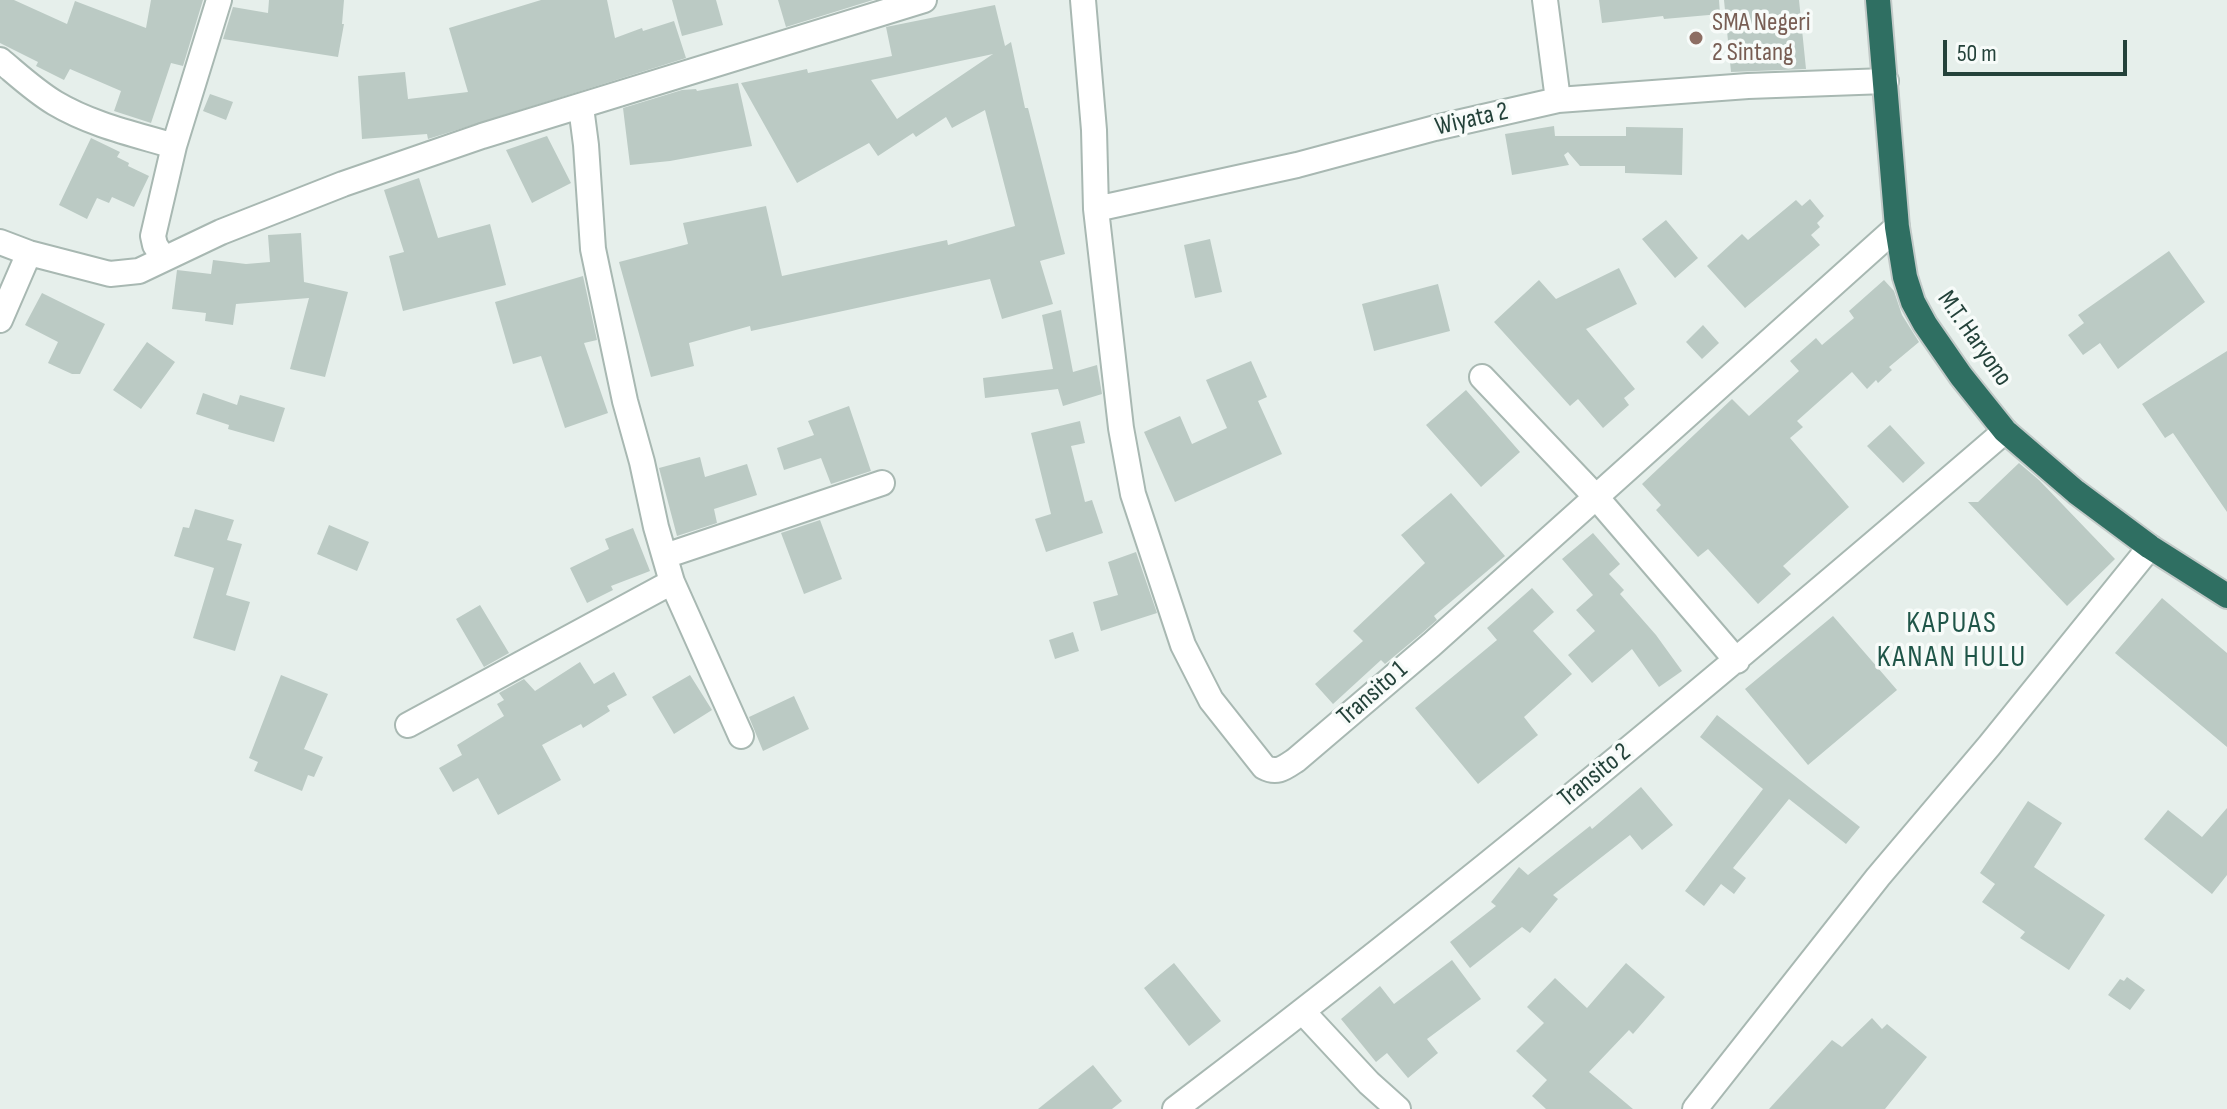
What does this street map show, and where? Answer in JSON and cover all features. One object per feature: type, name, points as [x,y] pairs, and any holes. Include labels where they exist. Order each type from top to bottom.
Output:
[{"type":"highway","name":"M.T. Haryono","points":[[1878,0],[1897,227],[1905,277],[1913,302],[1961,376],[2005,431],[2076,492],[2150,547],[2227,596]]},
{"type":"street","points":[[164,259],[153,236],[174,146],[219,0]]},
{"type":"street","points":[[0,242],[29,253],[110,274],[139,271],[221,232],[343,184],[482,136],[924,0]]},
{"type":"street","points":[[1083,0],[1094,130],[1096,209]]},
{"type":"street","points":[[1545,0],[1558,100]]},
{"type":"street","points":[[0,60],[43,95],[72,112],[174,146]]},
{"type":"street","name":"Wiyata 2","points":[[1096,209],[1297,165],[1435,128],[1558,100],[1748,86],[1886,81]]},
{"type":"street","points":[[581,107],[593,249],[625,401],[672,582],[741,736]]},
{"type":"street","name":"Transito 1","points":[[1096,209],[1121,428],[1133,494],[1183,645],[1205,690],[1254,755],[1271,771],[1279,771],[1296,760],[1431,645],[1897,227]]},
{"type":"street","points":[[0,320],[29,253]]},
{"type":"street","points":[[1482,377],[1596,497],[1737,661]]},
{"type":"street","name":"Transito 2","points":[[1175,1109],[1303,1012],[1737,661],[2005,431]]},
{"type":"street","points":[[665,556],[882,483]]},
{"type":"street","points":[[1695,1109],[1878,877],[2150,547]]},
{"type":"street","points":[[408,725],[672,582]]},
{"type":"street","points":[[1303,1012],[1369,1083],[1398,1109]]},
{"type":"building","points":[[0,0],[14,0],[67,24],[75,1],[146,28],[151,0],[203,0],[183,66],[171,63],[151,123],[114,111],[121,91],[70,69],[64,80],[36,66],[38,62],[0,43]]},
{"type":"building","points":[[269,0],[344,0],[344,24],[338,57],[223,39],[233,7],[268,13]]},
{"type":"building","points":[[541,0],[607,0],[615,38],[674,21],[686,58],[428,139],[427,134],[362,139],[358,76],[405,72],[408,99],[468,92],[449,28]]},
{"type":"building","points":[[672,0],[716,0],[723,25],[682,36]]},
{"type":"building","points":[[778,0],[873,0],[786,27]]},
{"type":"building","points":[[1599,0],[1719,0],[1720,14],[1602,23]]},
{"type":"building","points":[[1724,0],[1799,0],[1806,69],[1731,72]]},
{"type":"building","points":[[995,5],[1005,46],[1011,42],[1025,108],[1028,108],[1065,254],[1040,261],[1053,304],[1002,319],[990,279],[751,331],[750,326],[689,343],[694,366],[651,377],[619,262],[688,244],[683,223],[766,206],[782,276],[947,240],[948,245],[1015,226],[985,110],[952,128],[946,117],[916,137],[913,133],[878,156],[869,143],[797,183],[741,83],[892,56],[886,27]],"holes":[[[993,54],[897,119],[871,80]]]},
{"type":"building","points":[[738,83],[752,146],[630,165],[623,108],[682,90],[697,91]]},
{"type":"building","points":[[210,94],[233,102],[226,120],[203,111]]},
{"type":"building","points":[[1554,126],[1555,136],[1626,136],[1626,127],[1683,128],[1682,175],[1625,173],[1625,166],[1580,166],[1568,152],[1564,155],[1569,165],[1512,175],[1505,134]]},
{"type":"building","points":[[547,136],[571,183],[532,203],[506,150]]},
{"type":"building","points":[[91,138],[120,152],[117,157],[149,176],[134,207],[112,197],[109,203],[97,198],[87,219],[59,205]]},
{"type":"building","points":[[419,178],[438,238],[490,224],[506,285],[403,311],[389,256],[404,252],[384,190]]},
{"type":"building","points":[[1810,199],[1824,216],[1817,223],[1820,227],[1811,235],[1820,245],[1745,308],[1707,266],[1742,234],[1748,240],[1796,200],[1802,206]]},
{"type":"building","points":[[1666,220],[1698,258],[1675,278],[1642,239]]},
{"type":"building","points":[[301,233],[304,282],[348,292],[325,377],[290,369],[309,298],[236,304],[233,325],[205,321],[206,313],[172,309],[177,270],[211,274],[213,260],[246,264],[270,262],[268,235]]},
{"type":"building","points":[[1210,239],[1222,292],[1195,298],[1184,245]]},
{"type":"building","points":[[2169,251],[2205,302],[2118,369],[2100,343],[2083,355],[2068,335],[2084,323],[2078,315]]},
{"type":"building","points":[[1619,268],[1637,304],[1586,329],[1635,389],[1624,398],[1629,405],[1603,428],[1578,399],[1570,406],[1494,322],[1539,280],[1556,299]]},
{"type":"building","points":[[583,276],[597,340],[584,343],[608,413],[565,428],[541,356],[513,364],[495,302]]},
{"type":"building","points":[[1884,280],[1894,291],[1902,315],[1919,342],[1889,367],[1892,370],[1878,383],[1876,380],[1867,389],[1852,372],[1797,421],[1803,427],[1790,438],[1849,507],[1783,566],[1791,574],[1758,604],[1708,549],[1698,557],[1656,510],[1661,505],[1642,484],[1732,399],[1749,416],[1799,371],[1790,361],[1816,338],[1822,345],[1854,318],[1849,311]]},
{"type":"building","points":[[1438,284],[1450,331],[1374,351],[1362,304]]},
{"type":"building","points":[[42,293],[105,324],[80,374],[72,374],[48,363],[58,342],[25,325]]},
{"type":"building","points":[[1061,310],[1073,372],[1097,365],[1102,394],[1063,406],[1058,389],[985,398],[983,378],[1053,369],[1042,315]]},
{"type":"building","points":[[1703,325],[1719,343],[1702,359],[1686,342]]},
{"type":"building","points":[[147,342],[175,362],[141,409],[113,390]]},
{"type":"building","points":[[2227,351],[2227,512],[2173,433],[2165,438],[2142,404]]},
{"type":"building","points":[[1251,361],[1267,397],[1258,401],[1282,454],[1175,502],[1144,432],[1180,416],[1192,444],[1227,428],[1206,380]]},
{"type":"building","points":[[1466,390],[1520,452],[1481,487],[1426,425]]},
{"type":"building","points":[[203,393],[237,405],[240,395],[285,408],[274,442],[228,429],[229,425],[196,414]]},
{"type":"building","points":[[849,406],[871,471],[831,484],[821,458],[784,470],[777,448],[814,435],[808,421]]},
{"type":"building","points":[[1080,421],[1085,443],[1071,446],[1085,502],[1092,500],[1103,533],[1046,552],[1035,519],[1051,514],[1031,433]]},
{"type":"building","points":[[1890,425],[1925,463],[1903,483],[1867,446]]},
{"type":"building","points":[[700,457],[705,477],[747,464],[757,495],[714,509],[717,523],[677,536],[659,468]]},
{"type":"building","points":[[2019,463],[2115,559],[2067,606],[1968,502],[1978,502]]},
{"type":"building","points":[[1451,493],[1505,556],[1434,616],[1437,620],[1421,634],[1385,664],[1381,660],[1333,704],[1315,684],[1363,641],[1353,631],[1425,563],[1401,535]]},
{"type":"building","points":[[195,509],[234,520],[227,540],[242,544],[226,595],[250,602],[235,651],[193,638],[214,568],[174,556],[183,527],[189,528]]},
{"type":"building","points":[[820,520],[842,579],[804,594],[781,533]]},
{"type":"building","points":[[329,525],[369,542],[357,571],[317,554]]},
{"type":"building","points":[[633,528],[650,571],[611,586],[613,590],[587,603],[570,568],[609,549],[605,539]]},
{"type":"building","points":[[1593,533],[1620,564],[1609,574],[1624,590],[1620,594],[1682,671],[1659,687],[1632,649],[1592,683],[1568,655],[1595,631],[1576,610],[1593,595],[1562,559]]},
{"type":"building","points":[[1136,552],[1157,613],[1101,631],[1093,602],[1118,595],[1108,562]]},
{"type":"building","points":[[1532,588],[1554,612],[1533,631],[1572,674],[1524,717],[1538,735],[1478,784],[1415,708],[1497,640],[1487,628]]},
{"type":"building","points":[[2162,598],[2227,653],[2227,747],[2115,653]]},
{"type":"building","points":[[480,605],[509,653],[484,667],[456,619]]},
{"type":"building","points":[[1833,616],[1897,690],[1808,765],[1745,689]]},
{"type":"building","points":[[1073,632],[1079,651],[1055,659],[1049,640]]},
{"type":"building","points":[[580,662],[594,684],[614,672],[627,695],[607,706],[610,711],[583,728],[581,724],[542,745],[561,780],[498,815],[478,778],[453,792],[439,768],[462,755],[457,745],[504,716],[497,704],[504,700],[499,693],[524,679],[535,691]]},
{"type":"building","points":[[281,675],[328,694],[304,749],[323,757],[314,777],[308,775],[302,791],[254,771],[258,762],[249,758]]},
{"type":"building","points":[[690,675],[712,710],[674,734],[652,697]]},
{"type":"building","points":[[794,696],[809,729],[763,751],[749,717]]},
{"type":"building","points":[[1717,715],[1860,827],[1846,844],[1789,799],[1733,868],[1746,878],[1734,894],[1721,884],[1704,906],[1685,891],[1763,789],[1700,737]]},
{"type":"building","points":[[1641,787],[1673,825],[1642,850],[1630,835],[1553,895],[1558,899],[1530,933],[1522,927],[1470,968],[1450,942],[1496,906],[1491,902],[1519,867],[1528,875],[1590,826],[1592,829]]},
{"type":"building","points":[[2028,801],[2062,823],[2034,867],[2105,915],[2069,970],[2020,938],[2025,932],[1982,902],[1995,884],[1980,873]]},
{"type":"building","points":[[2227,808],[2227,875],[2212,894],[2144,839],[2168,810],[2202,837]]},
{"type":"building","points":[[1452,960],[1481,999],[1427,1039],[1438,1053],[1408,1078],[1387,1053],[1376,1062],[1341,1019],[1380,986],[1394,1004]]},
{"type":"building","points":[[1174,963],[1221,1021],[1189,1046],[1144,988]]},
{"type":"building","points":[[1626,963],[1665,997],[1633,1034],[1629,1030],[1589,1072],[1633,1109],[1546,1109],[1532,1096],[1547,1080],[1516,1051],[1544,1023],[1527,1007],[1555,978],[1587,1008]]},
{"type":"building","points":[[2127,977],[2145,990],[2130,1010],[2108,995],[2120,979],[2124,981]]},
{"type":"building","points":[[1872,1018],[1882,1029],[1887,1024],[1927,1057],[1885,1109],[1769,1109],[1832,1040],[1842,1047]]},
{"type":"building","points":[[1093,1065],[1122,1101],[1112,1109],[1038,1109]]},
{"type":"place","name":"SMA Negeri 2 Sintang","points":[[1696,38]]},
{"type":"district","name":"KAPUAS KANAN HULU","points":[[1952,641]]}]
